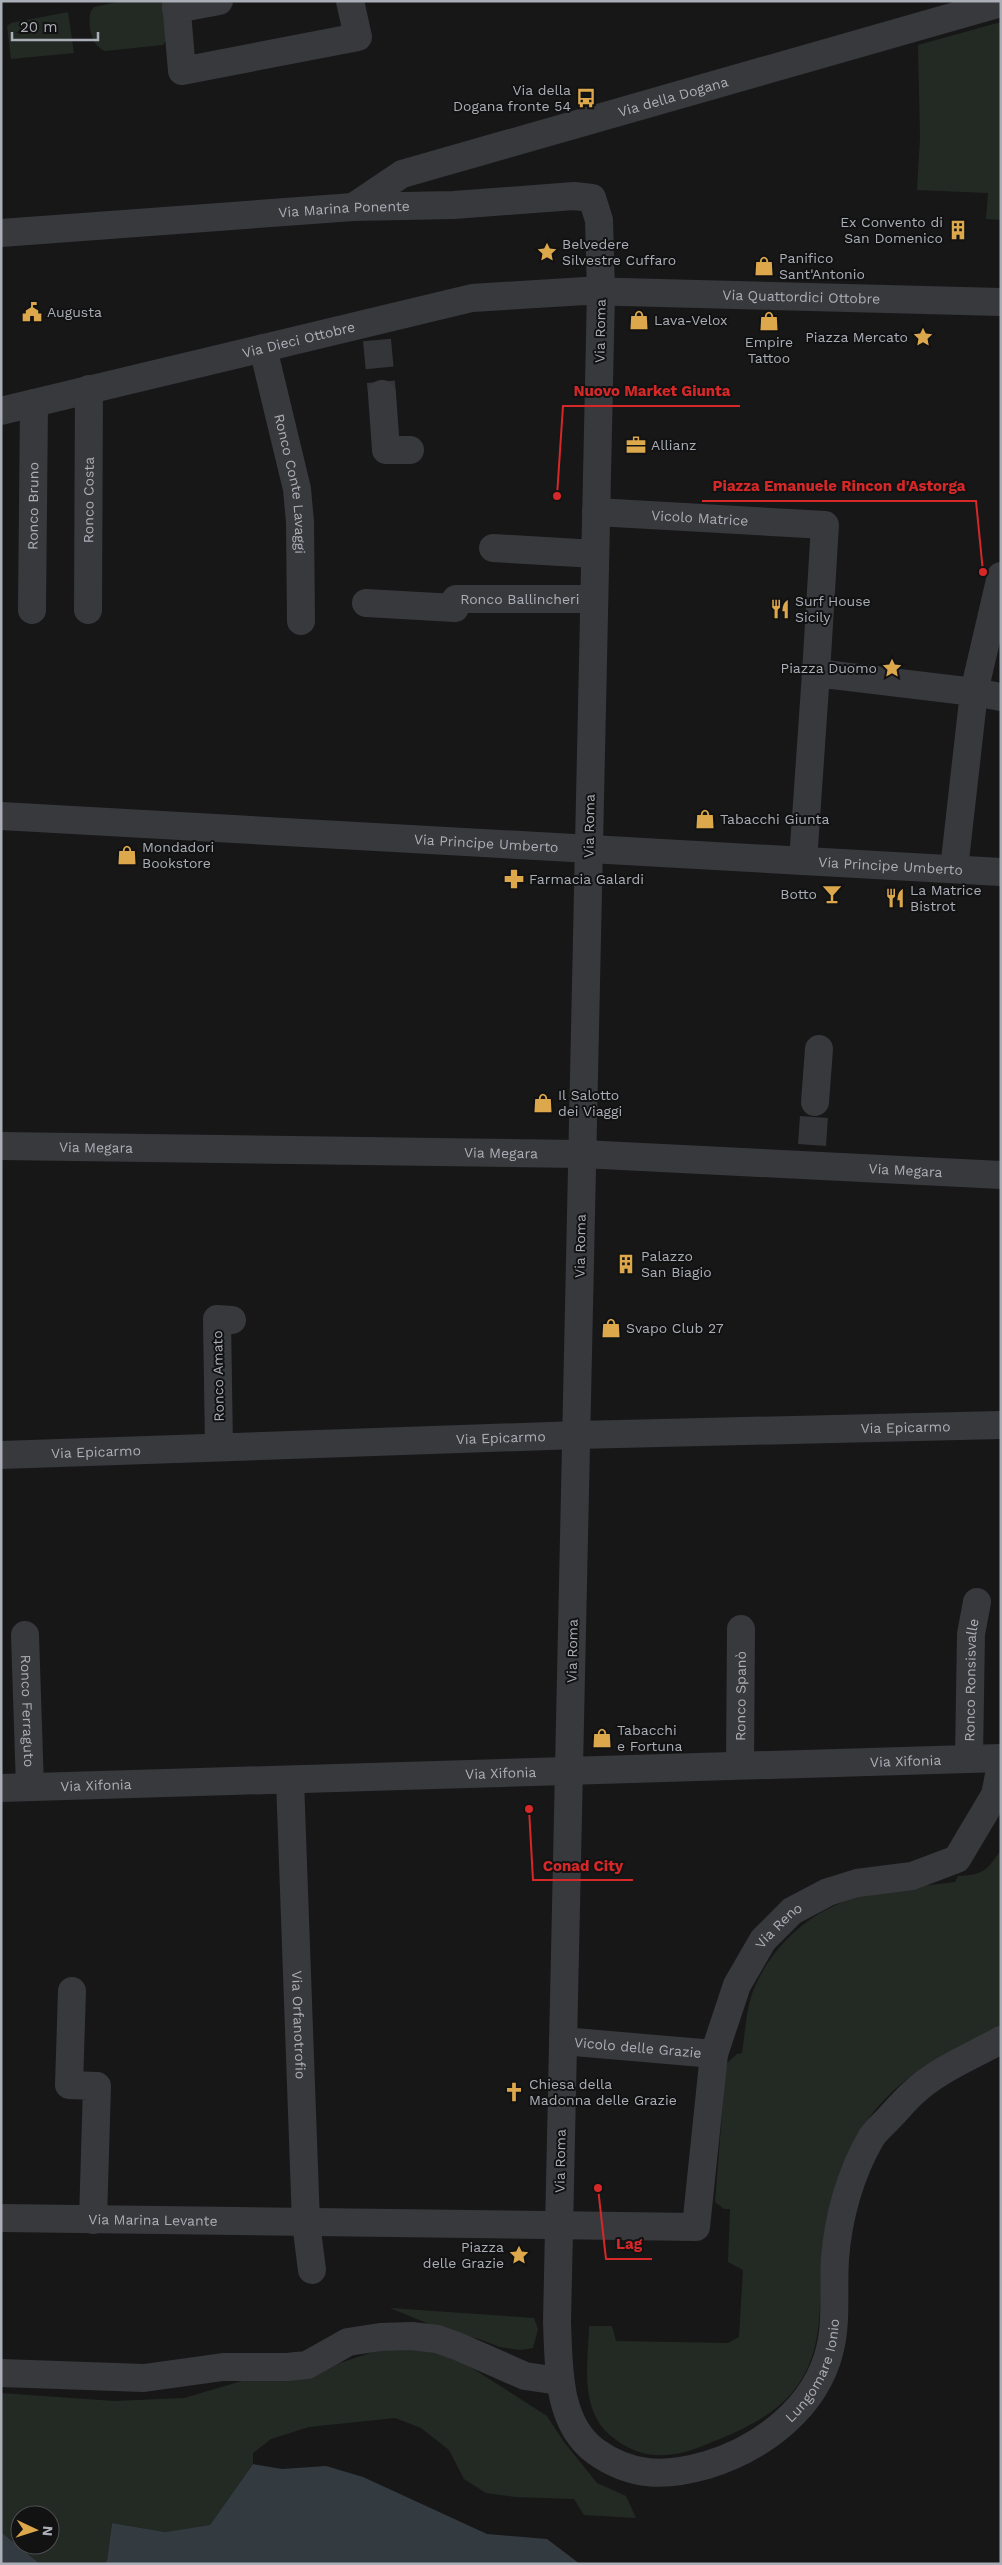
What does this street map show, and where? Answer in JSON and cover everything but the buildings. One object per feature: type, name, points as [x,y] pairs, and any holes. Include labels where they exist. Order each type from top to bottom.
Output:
[{"type":"street","points":[[219,1],[176,5],[182,71],[358,37],[350,1]]},
{"type":"street","name":"Via della Dogana","points":[[353,207],[402,174],[1001,3]]},
{"type":"street","name":"Via Marina Ponente","points":[[1,232],[353,207],[454,205],[574,196],[592,198],[599,220],[601,291]]},
{"type":"street","name":"Via Quattordici Ottobre","points":[[601,291],[845,296],[1001,302]]},
{"type":"street","name":"Via Dieci Ottobre","points":[[1,411],[263,348],[376,330],[472,298],[601,291]]},
{"type":"street","name":"Via Roma","points":[[557,2322],[601,291]]},
{"type":"street","name":"Ronco Conte Lavaggi","points":[[263,348],[297,489],[300,522],[301,621]]},
{"type":"street","name":"Ronco Costa","points":[[88,610],[89,389]]},
{"type":"street","points":[[382,394],[386,450],[410,450]]},
{"type":"street","name":"Ronco Bruno","points":[[32,610],[34,403]]},
{"type":"street","name":"Vicolo Matrice","points":[[596,512],[825,525],[816,673]]},
{"type":"street","points":[[493,548],[595,554]]},
{"type":"street","points":[[954,869],[990,695],[1001,576]]},
{"type":"street","name":"Ronco Ballincheri","points":[[366,603],[455,608],[456,598],[594,599]]},
{"type":"street","points":[[803,861],[816,673],[990,695]]},
{"type":"street","name":"Via Principe Umberto","points":[[1,816],[1001,872]]},
{"type":"street","points":[[815,1102],[818,1049]]},
{"type":"street","name":"Via Megara","points":[[1,1146],[582,1154],[811,1155],[1001,1175]]},
{"type":"street","name":"Ronco Amato","points":[[219,1447],[217,1319],[232,1320]]},
{"type":"street","name":"Via Epicarmo","points":[[1,1455],[576,1435],[1001,1425]]},
{"type":"street","name":"Ronco Ronsisvalle","points":[[970,1758],[971,1634],[978,1602]]},
{"type":"street","name":"Ronco Spanò","points":[[740,1629],[740,1765]]},
{"type":"street","name":"Ronco Ferraguto","points":[[25,1635],[30,1787]]},
{"type":"street","name":"Via Xifonia","points":[[1,1788],[290,1780],[569,1769],[1001,1758]]},
{"type":"street","name":"Via Reno","points":[[559,2213],[696,2227],[714,2054],[737,1984],[763,1940],[792,1910],[828,1892],[857,1883],[912,1876],[957,1859],[995,1795],[1001,1765]]},
{"type":"street","name":"Via Orfanotrofio","points":[[290,1780],[306,2223],[312,2270]]},
{"type":"street","points":[[72,1991],[70,2085],[97,2086],[93,2220]]},
{"type":"street","name":"Lungomare Ionio","points":[[557,2322],[559,2381],[572,2423],[592,2448],[612,2464],[649,2474],[687,2471],[726,2459],[755,2446],[789,2419],[818,2381],[830,2349],[835,2258],[841,2216],[853,2176],[872,2137],[914,2092],[950,2067],[1001,2040]]},
{"type":"street","name":"Vicolo delle Grazie","points":[[563,2041],[714,2054]]},
{"type":"street","name":"Via Marina Levante","points":[[1,2218],[306,2223],[559,2213]]},
{"type":"street","points":[[1,2373],[144,2378],[222,2367],[287,2368],[307,2365],[348,2342],[380,2337],[412,2336],[437,2339],[457,2346],[525,2376],[559,2381]]},
{"type":"shaded area","points":[[122,1],[164,1],[167,39],[163,45],[105,51],[96,44],[90,28],[91,11],[94,7]]},
{"type":"shaded area","points":[[68,12],[74,53],[11,59],[7,26],[11,23]]},
{"type":"shaded area","points":[[1001,22],[1001,220],[986,219],[988,193],[917,190],[920,138],[918,45]]},
{"type":"shaded area","points":[[1001,1850],[1001,2026],[941,2056],[922,2068],[888,2095],[860,2131],[840,2173],[831,2203],[823,2249],[819,2324],[816,2343],[803,2378],[782,2403],[762,2418],[692,2450],[668,2455],[656,2455],[645,2454],[622,2444],[601,2425],[594,2413],[590,2399],[587,2370],[589,2326],[612,2326],[616,2341],[728,2343],[739,2337],[743,2270],[728,2262],[730,2209],[724,2209],[715,2202],[726,2064],[737,2054],[742,2053],[752,1994],[770,1960],[782,1944],[796,1931],[828,1909],[865,1895],[955,1882],[958,1876],[979,1873],[984,1870],[992,1863]]},
{"type":"shaded area","points":[[390,2308],[534,2318],[538,2329],[533,2348],[521,2350],[500,2347],[479,2339],[446,2331]]},
{"type":"shaded area","points":[[396,2344],[455,2357],[547,2416],[564,2442],[597,2483],[626,2496],[636,2518],[584,2515],[574,2499],[515,2497],[486,2493],[464,2479],[449,2450],[421,2428],[395,2418],[309,2427],[271,2439],[253,2453],[253,2464],[210,2525],[165,2532],[112,2523],[107,2561],[104,2564],[40,2564],[29,2555],[60,2555],[60,2505],[10,2505],[10,2539],[1,2532],[1,2393],[114,2401],[184,2398],[242,2381],[296,2378]]},
{"type":"shaded area","points":[[253,2464],[282,2469],[326,2466],[363,2477],[487,2534],[547,2539],[580,2564],[104,2564],[107,2561],[112,2523],[165,2532],[210,2525]]},
{"type":"shaded area","points":[[1,2532],[10,2539],[10,2555],[29,2555],[40,2564],[1,2564]]},
{"type":"tunnel","points":[[377,340],[382,394]]},
{"type":"tunnel","points":[[812,1145],[815,1102]]},
{"type":"place","name":"Via della Dogana fronte 54","points":[[586,98]]},
{"type":"place","name":"Ex Convento di San Domenico","points":[[958,230]]},
{"type":"place","name":"Belvedere Silvestre Cuffaro","points":[[547,252]]},
{"type":"place","name":"Panifico Sant'Antonio","points":[[764,266]]},
{"type":"place","name":"Augusta","points":[[32,312]]},
{"type":"place","name":"Lava-Velox","points":[[639,320]]},
{"type":"place","name":"Empire Tattoo","points":[[769,321]]},
{"type":"place","name":"Piazza Mercato","points":[[923,337]]},
{"type":"place","name":"Allianz","points":[[636,445]]},
{"type":"place","name":"Nuovo Market Giunta","points":[[557,496]]},
{"type":"place","name":"Piazza Emanuele Rincon d'Astorga","points":[[983,572]]},
{"type":"place","name":"Surf House Sicily","points":[[780,609]]},
{"type":"place","name":"Piazza Duomo","points":[[892,668]]},
{"type":"place","name":"Tabacchi Giunta","points":[[705,819]]},
{"type":"place","name":"Mondadori Bookstore","points":[[127,855]]},
{"type":"place","name":"Farmacia Galardi","points":[[514,879]]},
{"type":"place","name":"Botto","points":[[832,894]]},
{"type":"place","name":"La Matrice Bistrot","points":[[895,898]]},
{"type":"place","name":"Il Salotto dei Viaggi","points":[[543,1103]]},
{"type":"place","name":"Palazzo San Biagio","points":[[626,1264]]},
{"type":"place","name":"Svapo Club 27","points":[[611,1328]]},
{"type":"place","name":"Tabacchi e Fortuna","points":[[602,1738]]},
{"type":"place","name":"Conad City","points":[[529,1809]]},
{"type":"place","name":"Chiesa della Madonna delle Grazie","points":[[514,2092]]},
{"type":"place","name":"Lag","points":[[598,2188]]},
{"type":"place","name":"Piazza delle Grazie","points":[[519,2255]]}]
